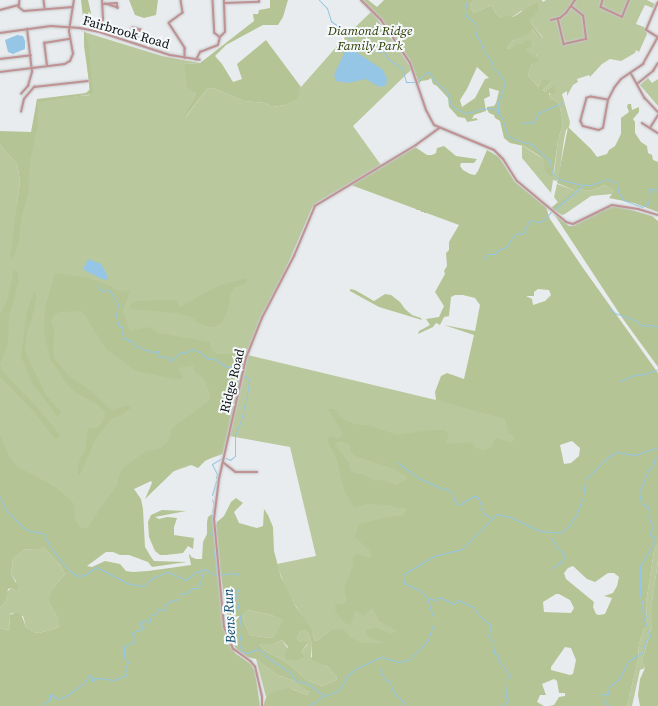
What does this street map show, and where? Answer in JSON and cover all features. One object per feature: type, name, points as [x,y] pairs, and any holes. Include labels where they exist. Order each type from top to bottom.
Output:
[{"type":"street","points":[[19,5],[20,0]]},
{"type":"street","points":[[44,0],[45,8]]},
{"type":"street","points":[[0,72],[65,64],[70,61],[73,54],[70,39],[70,26],[74,0]]},
{"type":"street","points":[[100,32],[104,16],[102,0]]},
{"type":"street","points":[[181,0],[183,13],[170,23],[186,50],[184,58]]},
{"type":"street","points":[[213,0],[215,33],[220,37]]},
{"type":"street","points":[[196,60],[197,55],[201,51],[217,47],[220,42],[220,37],[225,32],[224,0]]},
{"type":"street","points":[[224,3],[245,1],[259,2],[259,0]]},
{"type":"street","points":[[361,0],[372,9],[384,23],[410,63],[431,120],[439,128],[489,147],[497,152],[517,181],[569,224],[612,205],[638,209],[658,215]]},
{"type":"street","points":[[551,20],[566,13],[572,7],[575,0]]},
{"type":"street","points":[[603,0],[601,7],[622,17],[630,0]]},
{"type":"street","points":[[608,100],[591,97],[587,98],[581,121],[583,126],[599,130],[603,128],[608,100],[616,85],[621,79],[646,61],[658,37],[646,30],[657,8],[658,2]]},
{"type":"street","points":[[103,4],[117,3],[118,8],[106,4]]},
{"type":"street","points":[[19,5],[24,11],[45,8],[73,7]]},
{"type":"street","points":[[0,10],[19,5]]},
{"type":"street","points":[[558,18],[564,44],[586,39],[583,16],[572,7]]},
{"type":"street","name":"Fairbrook Road","points":[[0,33],[70,26],[100,32],[164,54],[200,60]]},
{"type":"street","points":[[102,26],[130,36],[137,38],[140,30],[133,28],[130,36]]},
{"type":"street","points":[[21,94],[28,86],[32,68],[28,29]]},
{"type":"street","points":[[47,66],[44,43],[70,39]]},
{"type":"street","points":[[0,59],[31,55]]},
{"type":"street","points":[[637,84],[654,71],[658,63]]},
{"type":"street","points":[[631,72],[645,98],[658,113],[650,128]]},
{"type":"street","points":[[21,112],[23,102],[32,89],[36,87],[88,81]]},
{"type":"street","points":[[28,86],[32,89]]},
{"type":"street","points":[[642,122],[658,133]]},
{"type":"street","name":"Ridge Road","points":[[262,706],[262,697],[255,667],[251,662],[233,649],[225,630],[218,574],[214,514],[223,462],[248,354],[262,318],[294,256],[314,208],[320,202],[416,145],[439,128]]},
{"type":"street","points":[[223,462],[236,472],[257,472]]},
{"type":"green space","points":[[81,0],[88,0],[91,13],[88,23],[84,26]]},
{"type":"green space","points":[[129,0],[158,0],[156,15],[144,18],[135,15]]},
{"type":"green space","points":[[270,0],[288,0],[283,17],[278,25],[263,25],[226,45],[215,56],[222,64],[233,82],[242,79],[237,64],[266,40],[301,87],[297,99],[286,105],[272,107],[265,103],[244,101],[213,88],[207,89],[183,120],[196,93],[187,87],[184,64],[200,63],[254,21],[253,14],[258,14],[259,10],[270,8]]},
{"type":"green space","points":[[363,0],[368,0],[377,7],[384,0],[473,0],[470,6],[474,13],[492,5],[495,12],[501,18],[505,16],[513,17],[537,2],[539,9],[530,21],[543,39],[539,38],[532,29],[530,33],[512,41],[507,48],[510,49],[517,44],[523,44],[527,40],[532,42],[533,44],[531,48],[526,49],[534,57],[535,53],[539,61],[532,64],[528,75],[538,87],[543,79],[551,82],[543,90],[545,92],[553,85],[555,91],[554,94],[549,93],[549,96],[551,99],[559,102],[563,123],[558,141],[553,176],[551,177],[545,171],[543,159],[538,155],[524,146],[510,143],[504,138],[500,121],[495,118],[494,115],[489,113],[487,109],[487,107],[494,106],[496,103],[499,91],[489,88],[490,96],[484,99],[486,111],[474,115],[472,119],[476,118],[478,120],[467,122],[465,118],[458,117],[449,107],[448,98],[437,86],[433,84],[431,78],[421,81],[419,84],[410,61],[384,22]],"holes":[[[477,67],[489,78],[485,79],[475,98],[462,107],[460,100]]]},
{"type":"green space","points":[[473,0],[542,0],[543,2],[546,0],[647,0],[655,4],[653,8],[645,5],[636,24],[644,27],[647,34],[639,52],[636,50],[635,53],[621,61],[610,59],[602,64],[590,77],[589,75],[577,79],[578,82],[573,85],[567,96],[567,91],[562,94],[570,122],[569,127],[566,130],[559,176],[557,181],[553,180],[551,193],[522,158],[522,145],[543,159],[549,175],[554,173],[558,141],[563,123],[559,102],[551,99],[549,96],[553,85],[545,92],[543,90],[551,82],[541,82],[538,87],[528,75],[532,64],[537,58],[536,54],[535,57],[533,57],[526,49],[533,45],[532,42],[510,49],[507,48],[512,41],[524,35],[531,28],[539,38],[543,38],[530,21],[534,14],[521,11],[512,17],[501,18],[495,12],[492,5],[474,13],[470,6]]},
{"type":"green space","name":"Diamond Ridge Family Park","points":[[372,11],[412,69],[353,126],[381,165],[318,202],[312,208],[284,273],[261,317],[247,353],[223,454],[126,488],[103,542],[0,502],[0,145],[17,164],[20,181],[17,205],[21,206],[37,100],[90,95],[84,32],[162,56],[200,63],[184,64],[196,93],[185,118],[207,89],[213,88],[244,101],[265,103],[272,107],[286,105],[296,99],[301,87],[346,36]]},
{"type":"green space","points":[[84,31],[86,33],[89,47],[93,94],[38,102],[38,125],[30,161],[28,194],[21,219],[19,242],[15,254],[10,259],[20,181],[17,164],[0,145],[0,131],[31,132],[37,99],[86,93],[90,89],[84,46]]},
{"type":"green space","points":[[648,78],[652,83],[658,79],[658,106],[640,85]]},
{"type":"green space","points":[[628,104],[631,104],[632,110],[639,107],[639,112],[633,119],[635,122],[635,133],[641,142],[647,146],[648,153],[652,155],[653,160],[658,162],[658,212],[634,203],[609,198],[614,191],[605,185],[590,191],[578,189],[555,211],[551,208],[574,190],[557,183],[568,127],[591,149],[597,157],[607,154],[609,150],[615,146],[621,134],[621,118],[629,112],[627,107]]},
{"type":"green space","points":[[444,146],[456,156],[477,159],[474,163],[461,163],[460,166],[463,170],[475,175],[487,150],[499,157],[515,182],[546,207],[550,219],[583,268],[658,373],[658,543],[654,551],[646,603],[647,627],[644,629],[639,644],[638,660],[627,706],[549,706],[554,705],[559,697],[565,696],[565,693],[559,693],[557,681],[554,679],[542,684],[546,695],[540,695],[537,702],[544,706],[263,706],[267,695],[273,692],[289,688],[307,695],[309,692],[292,680],[277,675],[256,659],[247,657],[237,650],[230,638],[220,569],[216,525],[217,522],[224,516],[231,502],[236,498],[243,503],[234,512],[239,523],[257,528],[263,526],[264,509],[268,515],[273,527],[274,551],[281,577],[296,607],[311,628],[315,640],[317,641],[329,631],[339,629],[345,631],[351,638],[363,643],[379,643],[383,642],[370,638],[366,633],[366,630],[376,628],[391,634],[397,631],[379,621],[372,608],[364,616],[355,611],[351,625],[345,623],[336,613],[335,606],[337,604],[347,602],[344,588],[353,566],[353,556],[358,554],[370,558],[372,556],[369,550],[355,537],[359,524],[388,517],[402,516],[406,511],[406,508],[397,508],[389,505],[367,504],[354,508],[344,490],[337,460],[327,440],[332,436],[338,439],[342,435],[342,432],[328,409],[334,409],[343,419],[355,424],[371,426],[397,435],[428,430],[445,430],[449,434],[446,442],[447,444],[472,442],[475,447],[483,451],[491,447],[496,438],[512,443],[515,437],[508,432],[505,419],[436,400],[435,392],[441,376],[447,373],[464,379],[474,335],[444,325],[475,331],[480,305],[475,298],[463,295],[455,295],[451,297],[449,316],[444,317],[440,325],[436,323],[433,327],[418,334],[419,331],[430,325],[426,319],[439,317],[444,306],[435,292],[445,274],[444,271],[447,266],[446,253],[449,250],[449,242],[459,225],[351,185],[415,147],[427,155],[436,153],[437,148]],"holes":[[[538,289],[549,290],[551,295],[545,301],[533,305],[532,299],[526,296],[534,296],[534,292]],[[341,441],[350,445],[351,452],[355,456],[394,469],[406,476],[408,479],[396,485],[384,480],[374,481],[363,474],[356,474],[350,470],[349,463],[335,443]],[[572,441],[580,448],[579,456],[571,463],[564,464],[560,445]],[[573,566],[587,579],[595,582],[608,573],[614,573],[619,577],[617,586],[613,593],[604,596],[612,598],[605,614],[596,614],[593,607],[594,602],[566,579],[564,573],[568,568]],[[556,594],[570,600],[574,608],[571,613],[544,612],[543,602]],[[249,610],[271,615],[283,620],[274,636],[269,638],[250,635],[243,619],[244,613]],[[301,630],[304,630],[308,633],[312,644],[312,660],[327,666],[337,677],[336,680],[322,686],[307,680],[285,661],[267,652],[260,645],[274,644],[282,640],[288,647],[285,652],[285,659],[296,661],[304,657],[301,652],[308,643],[299,641],[297,638]],[[565,647],[571,648],[576,660],[573,674],[570,675],[551,670],[551,667]]]},
{"type":"green space","points":[[557,184],[574,190],[559,204],[554,197]]},
{"type":"green space","points":[[605,185],[614,191],[612,194],[591,196],[562,215],[555,211],[578,189],[590,191]]},
{"type":"green space","points":[[608,206],[621,207],[652,216],[658,221],[658,367],[623,319],[554,214],[569,226],[573,226]]},
{"type":"green space","points":[[14,270],[17,271],[19,281],[9,317],[8,344],[0,364],[0,315],[7,301]]},
{"type":"green space","points":[[55,273],[88,278],[111,286],[114,290],[130,291],[123,310],[130,331],[149,327],[158,333],[210,342],[211,349],[217,354],[231,354],[239,351],[244,353],[222,452],[205,461],[198,468],[189,464],[176,469],[145,499],[152,483],[151,481],[134,489],[141,499],[145,547],[151,557],[154,561],[187,562],[152,567],[148,562],[129,555],[106,552],[87,566],[92,567],[105,561],[120,564],[126,571],[133,572],[191,565],[190,554],[191,557],[202,559],[203,542],[207,534],[208,517],[212,514],[223,626],[235,653],[251,664],[255,671],[260,706],[0,706],[0,628],[8,630],[10,628],[9,615],[15,613],[21,614],[26,627],[34,632],[39,633],[57,628],[59,626],[59,620],[50,605],[49,598],[54,587],[65,574],[60,565],[43,547],[35,550],[25,549],[13,559],[11,574],[18,586],[17,592],[11,588],[8,589],[6,601],[0,608],[0,435],[11,460],[18,467],[52,485],[65,495],[74,504],[75,521],[81,528],[88,528],[118,484],[118,477],[124,467],[146,451],[158,449],[165,445],[170,438],[172,428],[208,402],[211,396],[204,379],[194,371],[193,365],[178,368],[183,377],[179,380],[136,371],[106,349],[82,311],[59,312],[53,316],[51,322],[54,328],[53,353],[55,359],[69,376],[92,392],[111,410],[128,405],[131,408],[121,415],[112,418],[106,425],[94,442],[80,475],[77,473],[80,458],[85,451],[88,428],[97,428],[102,423],[105,416],[104,411],[97,404],[76,393],[67,384],[50,359],[44,332],[45,308]]},
{"type":"green space","points":[[247,278],[246,283],[234,288],[230,296],[228,310],[222,322],[217,326],[210,327],[200,324],[191,317],[177,313],[129,309],[132,303],[136,301],[176,300],[180,307],[218,286]]},
{"type":"green space","points":[[350,289],[355,290],[374,301],[385,294],[391,295],[412,315],[421,318],[422,320],[379,307],[350,291]]},
{"type":"green space","points":[[34,292],[37,297],[31,322],[27,331],[25,348],[27,356],[46,395],[61,412],[58,417],[32,383],[21,356],[27,312]]},
{"type":"green space","points":[[248,355],[436,400],[547,424],[466,706],[443,706],[329,631],[317,641],[315,640],[313,634],[286,590],[277,564],[316,556],[290,447],[229,436]]},
{"type":"green space","points":[[0,364],[2,371],[35,405],[60,435],[55,439],[34,412],[0,377]]},
{"type":"green space","points":[[162,510],[186,511],[155,517],[159,519],[167,517],[177,518],[174,527],[174,535],[194,538],[193,549],[188,546],[183,553],[166,555],[160,555],[155,551],[149,537],[148,522],[151,515]]},
{"type":"green space","points":[[658,543],[658,561],[652,602],[652,626],[642,661],[645,668],[640,670],[632,706],[627,706],[638,660],[639,644],[644,629],[647,627],[646,603],[654,551]]},
{"type":"green space","points":[[43,547],[60,565],[65,574],[54,587],[50,605],[59,620],[59,626],[57,628],[39,633],[34,632],[26,627],[23,616],[12,613],[9,615],[10,628],[8,630],[0,628],[0,608],[6,601],[7,592],[11,588],[17,592],[16,581],[11,574],[13,559],[25,549],[35,550]]},
{"type":"green space","points":[[658,561],[658,706],[640,706],[638,695],[640,679],[645,668],[642,661],[652,626],[652,602]]},
{"type":"green space","points":[[249,610],[271,615],[284,620],[274,636],[269,638],[250,635],[243,619],[244,613]]},
{"type":"green space","points":[[301,630],[308,633],[312,644],[311,657],[327,666],[337,677],[336,680],[322,686],[307,680],[285,661],[267,652],[260,645],[274,644],[282,640],[296,661],[301,657],[301,652],[308,644],[299,641],[297,638]]},
{"type":"green space","points":[[256,659],[277,675],[292,680],[309,693],[307,695],[292,689],[267,695],[266,697]]},
{"type":"water","points":[[17,35],[23,36],[25,41],[25,49],[13,54],[8,52],[5,40]]},
{"type":"water","points":[[346,49],[352,49],[383,70],[387,79],[386,86],[379,87],[366,79],[348,83],[336,81],[334,75]]},
{"type":"water","points":[[88,259],[101,264],[108,277],[108,280],[102,279],[84,270]]},
{"type":"waterway","points":[[319,0],[327,8],[331,21],[343,30],[356,44],[366,45],[380,52],[384,50],[387,58],[402,68],[406,82],[416,82],[429,72],[435,81],[447,92],[451,104],[456,109],[466,113],[479,109],[493,108],[502,118],[508,136],[522,142],[532,144],[550,161],[552,173],[558,179],[582,185],[590,185],[607,179],[617,183],[618,191],[623,200],[642,207],[648,204],[650,189],[658,189]]},
{"type":"waterway","points":[[465,0],[467,10],[466,16],[471,19],[477,27],[476,36],[481,42],[483,50],[491,60],[494,69],[501,76],[505,84],[498,101],[498,114]]},
{"type":"waterway","points":[[522,123],[534,122],[538,113],[562,103]]},
{"type":"waterway","points":[[555,209],[582,186]]},
{"type":"waterway","points":[[534,221],[539,222],[544,220],[551,212]]},
{"type":"waterway","points":[[483,259],[488,254],[494,254],[500,249],[507,247],[510,240],[517,233],[523,234],[529,221],[532,220]]},
{"type":"waterway","points":[[98,285],[101,291],[109,290],[118,304],[116,315],[119,327],[122,327],[121,330],[124,339],[127,338],[128,341],[131,340],[136,346],[143,349],[153,352],[158,351],[157,356],[167,357],[170,361],[181,352],[185,353],[192,349],[200,352]]},
{"type":"waterway","points":[[609,308],[615,313],[637,321],[639,324],[645,326],[652,325],[658,328]]},
{"type":"waterway","points":[[202,354],[208,359],[213,358],[227,367],[231,367],[241,375]]},
{"type":"waterway","points":[[620,381],[634,375],[645,374],[658,369]]},
{"type":"waterway","points":[[244,376],[247,377],[249,382],[246,400]]},
{"type":"waterway","points":[[226,458],[230,460],[235,456],[235,435],[241,421],[245,402]]},
{"type":"waterway","name":"Bens Run","points":[[0,497],[6,510],[24,528],[30,531],[43,533],[51,548],[61,561],[71,572],[78,576],[85,575],[96,567],[130,584],[144,586],[152,578],[168,572],[186,580],[196,572],[205,569],[215,575],[237,573],[239,576],[239,588],[236,595],[240,617],[241,632],[239,643],[241,651],[248,653],[257,649],[262,651],[267,657],[289,672],[296,681],[307,683],[324,696],[338,691],[348,675],[357,668],[381,657],[398,662],[409,660],[428,640],[433,625],[433,617],[427,598],[421,591],[404,583],[403,576],[405,573],[434,556],[462,549],[497,514],[510,517],[540,531],[561,533],[570,525],[577,513],[583,497],[585,480],[608,457],[616,452],[635,455],[658,447]]},
{"type":"waterway","points":[[647,627],[644,620],[646,616],[641,610],[643,605],[640,595],[640,566],[655,541],[654,537],[649,534],[653,526],[647,514],[648,507],[641,503],[639,492],[649,468],[653,466],[655,457],[658,458]]},
{"type":"waterway","points":[[216,478],[217,474],[212,464],[222,458]]},
{"type":"waterway","points":[[398,463],[419,478],[440,488],[449,490],[453,494],[454,500],[459,505],[474,496],[478,497],[484,514],[491,517]]},
{"type":"waterway","points":[[212,495],[216,481]]},
{"type":"waterway","points":[[212,499],[214,505],[212,512]]},
{"type":"waterway","points":[[212,515],[213,529],[210,533],[213,536],[217,575]]},
{"type":"waterway","points":[[551,533],[551,537],[555,545],[565,556],[562,561],[552,568]]},
{"type":"waterway","points":[[45,706],[44,703],[50,700],[50,694],[58,699],[66,696],[85,682],[89,675],[92,677],[92,681],[96,678],[114,680],[126,675],[127,672],[125,669],[128,662],[124,658],[124,646],[134,642],[135,639],[131,633],[144,628],[140,625],[140,622],[144,620],[149,623],[151,615],[156,614],[158,609],[164,610],[167,602],[179,599],[179,594],[188,593],[192,588],[199,588],[203,570]]},
{"type":"waterway","points":[[427,598],[436,600],[439,597],[454,604],[458,600],[475,608],[476,612],[490,625],[491,628],[488,635],[493,642],[494,653],[499,656],[497,659],[510,675],[507,679],[506,697],[508,701],[502,706]]},
{"type":"waterway","points":[[609,706],[604,702],[602,694],[608,694],[609,687],[620,678],[628,661],[642,653],[646,640],[650,636],[647,630]]},
{"type":"waterway","points":[[379,658],[379,667],[382,674],[386,680],[390,682],[393,691],[404,703],[403,706]]},
{"type":"waterway","points":[[311,706],[310,704],[317,701],[322,696]]}]
